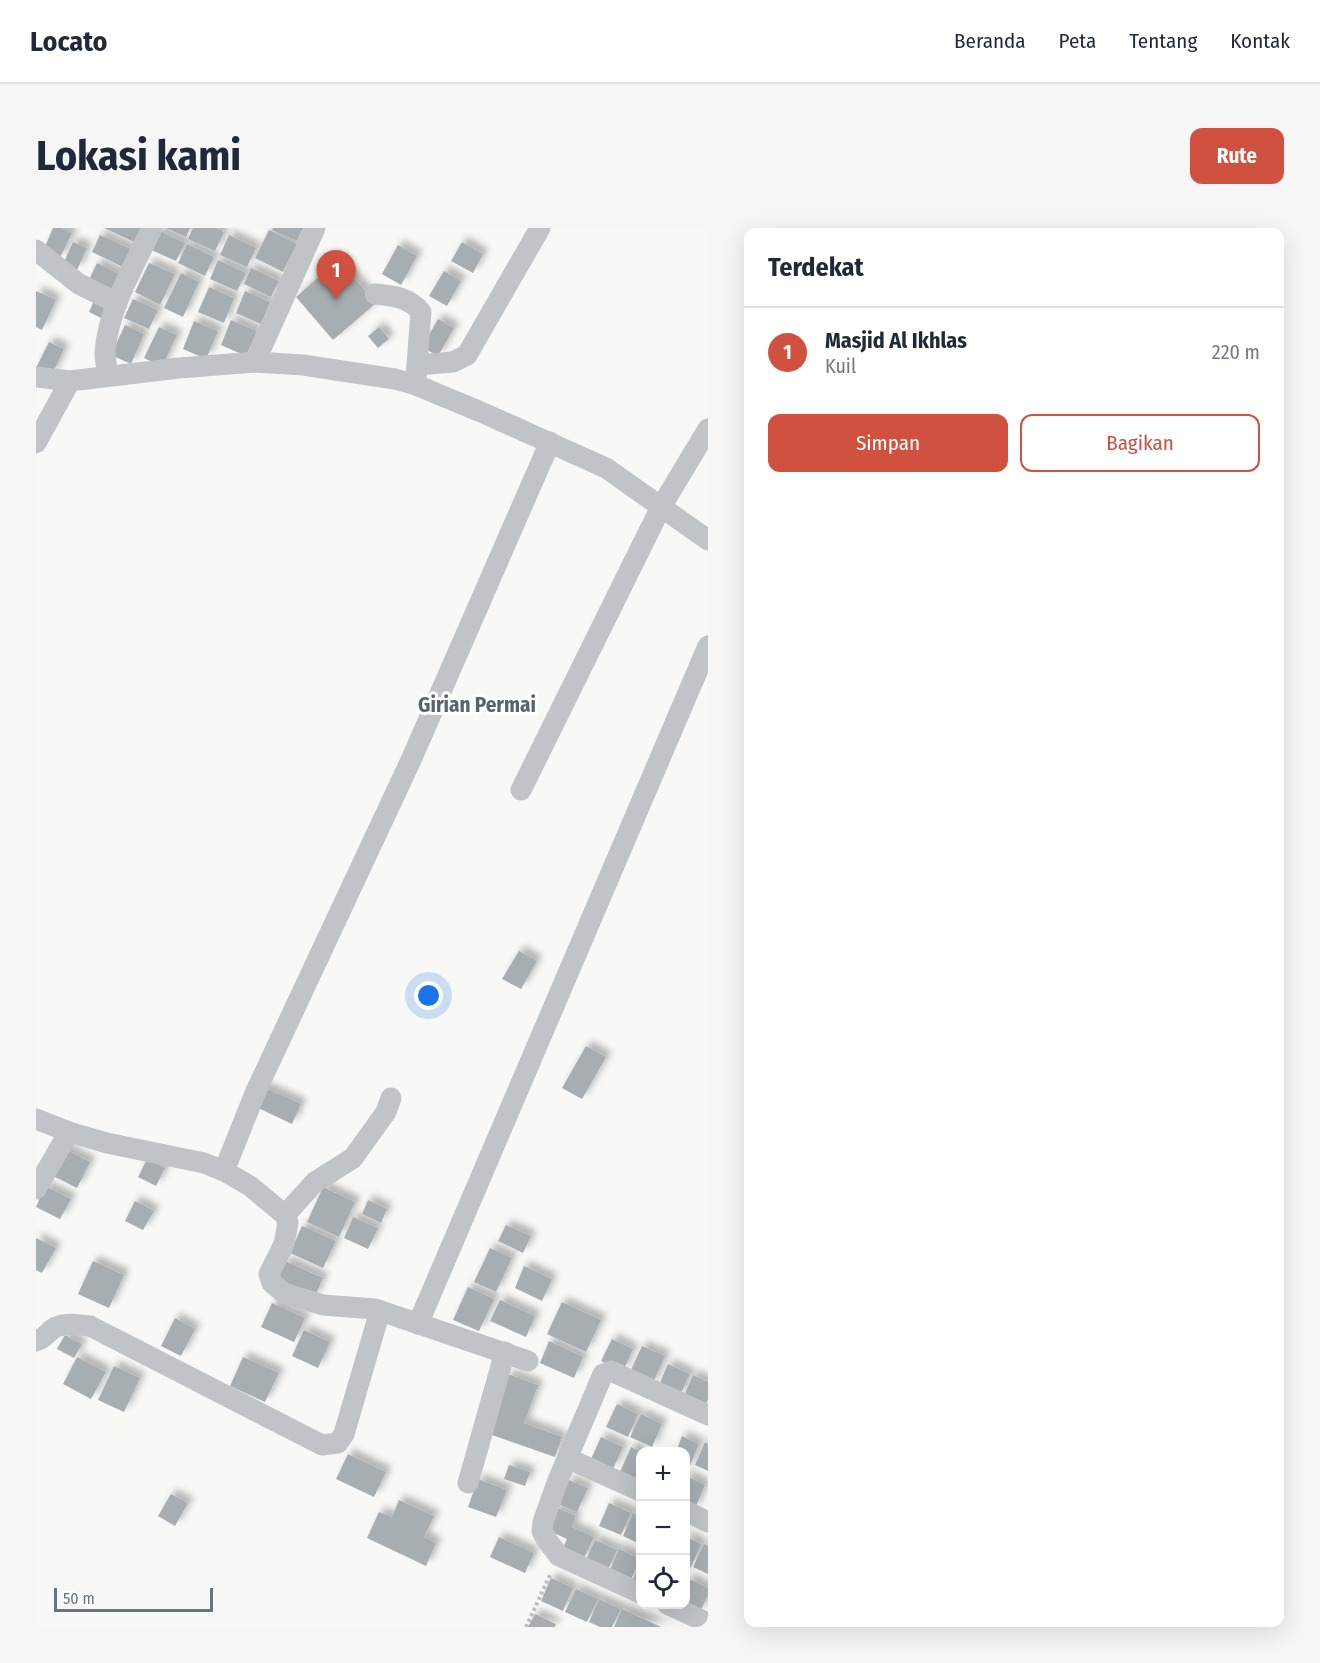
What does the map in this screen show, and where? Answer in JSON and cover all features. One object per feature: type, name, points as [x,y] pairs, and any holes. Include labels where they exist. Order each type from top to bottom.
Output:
[{"type":"street","points":[[108,376],[105,353],[117,303],[152,228]]},
{"type":"street","points":[[255,362],[315,228]]},
{"type":"street","points":[[36,377],[70,381],[255,362],[416,375],[467,355],[540,228]]},
{"type":"street","points":[[36,250],[79,284],[117,303]]},
{"type":"street","points":[[375,294],[405,299],[414,303],[421,312],[416,375]]},
{"type":"street","points":[[416,375],[606,468],[708,540]]},
{"type":"street","points":[[36,443],[70,381]]},
{"type":"street","points":[[521,790],[661,507],[708,429]]},
{"type":"street","points":[[224,1171],[256,1091],[411,760],[550,442]]},
{"type":"street","points":[[418,1324],[708,646]]},
{"type":"street","points":[[285,1215],[315,1182],[353,1158],[386,1112],[391,1098]]},
{"type":"street","points":[[36,1119],[107,1143],[182,1157],[224,1171],[250,1186],[285,1215],[288,1223],[284,1244],[270,1274],[272,1283],[284,1293],[323,1305],[381,1311],[528,1361]]},
{"type":"street","points":[[36,1189],[69,1132]]},
{"type":"street","points":[[36,1341],[44,1338],[55,1328],[70,1324],[90,1326],[322,1444],[329,1445],[338,1443],[344,1434],[381,1311]]},
{"type":"street","points":[[468,1483],[505,1352]]},
{"type":"street","points":[[636,1591],[559,1556],[546,1539],[542,1531],[567,1458],[599,1380],[603,1374],[611,1371],[708,1415]]},
{"type":"street","points":[[567,1458],[636,1489]]},
{"type":"street","points":[[690,1513],[708,1522]]},
{"type":"street","points":[[676,1609],[708,1623]]},
{"type":"path","points":[[526,1627],[559,1556]]},
{"type":"building","points":[[53,228],[62,228],[72,233],[60,258],[43,251]]},
{"type":"building","points":[[104,228],[141,228],[134,242]]},
{"type":"building","points":[[166,228],[190,228],[186,237]]},
{"type":"building","points":[[193,228],[216,228],[224,232],[215,251],[188,239]]},
{"type":"building","points":[[273,228],[303,228],[297,241],[272,230]]},
{"type":"building","points":[[158,230],[185,243],[176,261],[149,249]]},
{"type":"building","points":[[269,230],[297,244],[283,272],[255,258]]},
{"type":"building","points":[[100,235],[135,251],[127,269],[92,252]]},
{"type":"building","points":[[229,235],[256,248],[247,267],[220,255]]},
{"type":"building","points":[[73,242],[87,248],[77,270],[63,264]]},
{"type":"building","points":[[462,242],[483,254],[473,273],[451,261]]},
{"type":"building","points":[[187,244],[214,257],[205,276],[178,263]]},
{"type":"building","points":[[398,245],[417,256],[401,285],[382,274]]},
{"type":"building","points":[[218,260],[246,273],[237,291],[210,279]]},
{"type":"building","points":[[338,260],[376,303],[333,340],[296,297]]},
{"type":"building","points":[[97,263],[123,276],[115,294],[88,282]]},
{"type":"building","points":[[149,263],[175,274],[160,305],[135,292]]},
{"type":"building","points":[[251,268],[279,281],[271,297],[244,284]]},
{"type":"building","points":[[444,271],[461,281],[447,306],[429,296]]},
{"type":"building","points":[[181,273],[199,282],[183,317],[164,308]]},
{"type":"building","points":[[209,287],[234,298],[224,323],[198,312]]},
{"type":"building","points":[[36,291],[56,300],[42,330],[36,327]]},
{"type":"building","points":[[245,291],[270,302],[261,324],[236,313]]},
{"type":"building","points":[[95,299],[112,306],[105,320],[89,312]]},
{"type":"building","points":[[133,299],[158,310],[149,329],[124,318]]},
{"type":"building","points":[[438,319],[454,328],[438,356],[422,347]]},
{"type":"building","points":[[231,320],[257,331],[246,356],[221,345]]},
{"type":"building","points":[[194,321],[218,331],[206,359],[183,349]]},
{"type":"building","points":[[125,325],[144,334],[131,364],[111,355]]},
{"type":"building","points":[[159,327],[177,335],[162,367],[144,358]]},
{"type":"building","points":[[379,327],[389,339],[378,348],[368,336]]},
{"type":"building","points":[[49,342],[64,349],[52,375],[36,368]]},
{"type":"building","points":[[519,951],[537,961],[521,989],[502,979]]},
{"type":"building","points":[[586,1046],[606,1057],[582,1099],[562,1088]]},
{"type":"building","points":[[261,1086],[301,1104],[292,1124],[252,1105]]},
{"type":"building","points":[[63,1148],[90,1162],[77,1188],[49,1174]]},
{"type":"building","points":[[147,1159],[165,1168],[156,1186],[138,1177]]},
{"type":"building","points":[[45,1186],[71,1199],[60,1219],[36,1207]]},
{"type":"building","points":[[323,1187],[355,1202],[339,1237],[307,1222]]},
{"type":"building","points":[[368,1200],[387,1209],[381,1223],[362,1214]]},
{"type":"building","points":[[135,1201],[154,1211],[143,1230],[125,1221]]},
{"type":"building","points":[[353,1217],[378,1228],[368,1249],[344,1238]]},
{"type":"building","points":[[506,1225],[531,1236],[523,1253],[498,1241]]},
{"type":"building","points":[[302,1226],[336,1241],[323,1268],[290,1253]]},
{"type":"building","points":[[36,1238],[56,1248],[42,1273],[36,1270]]},
{"type":"building","points":[[490,1248],[512,1258],[496,1292],[474,1282]]},
{"type":"building","points":[[93,1261],[124,1275],[109,1308],[78,1294]]},
{"type":"building","points":[[285,1261],[323,1278],[314,1298],[276,1280]]},
{"type":"building","points":[[524,1266],[552,1279],[542,1301],[515,1288]]},
{"type":"building","points":[[468,1287],[494,1299],[479,1331],[453,1320]]},
{"type":"building","points":[[500,1300],[535,1316],[526,1337],[490,1321]]},
{"type":"building","points":[[562,1302],[601,1320],[586,1352],[547,1334]]},
{"type":"building","points":[[272,1303],[305,1318],[294,1342],[261,1327]]},
{"type":"building","points":[[175,1318],[195,1329],[181,1356],[161,1346]]},
{"type":"building","points":[[304,1330],[330,1342],[318,1368],[292,1356]]},
{"type":"building","points":[[65,1335],[82,1344],[74,1358],[57,1349]]},
{"type":"building","points":[[612,1339],[633,1349],[623,1371],[601,1361]]},
{"type":"building","points":[[549,1341],[583,1357],[574,1378],[540,1363]]},
{"type":"building","points":[[642,1346],[665,1356],[652,1385],[629,1374]]},
{"type":"building","points":[[77,1357],[106,1372],[91,1399],[63,1384]]},
{"type":"building","points":[[243,1357],[279,1373],[265,1402],[230,1386]]},
{"type":"building","points":[[668,1364],[690,1374],[679,1397],[658,1387]]},
{"type":"building","points":[[114,1366],[140,1378],[124,1412],[98,1400]]},
{"type":"building","points":[[508,1374],[538,1385],[524,1423],[562,1437],[555,1457],[486,1433]]},
{"type":"building","points":[[693,1375],[708,1382],[708,1399],[704,1408],[683,1398]]},
{"type":"building","points":[[617,1404],[638,1414],[628,1437],[606,1427]]},
{"type":"building","points":[[641,1414],[662,1424],[652,1447],[630,1437]]},
{"type":"building","points":[[682,1436],[699,1444],[690,1465],[690,1447],[678,1447]]},
{"type":"building","points":[[601,1437],[623,1447],[613,1469],[591,1459]]},
{"type":"building","points":[[705,1442],[708,1444],[708,1471],[695,1465]]},
{"type":"building","points":[[631,1447],[636,1449],[636,1480],[620,1472]]},
{"type":"building","points":[[348,1454],[386,1472],[374,1497],[336,1479]]},
{"type":"building","points":[[509,1465],[530,1472],[525,1486],[504,1479]]},
{"type":"building","points":[[690,1478],[705,1485],[695,1508],[690,1506]]},
{"type":"building","points":[[478,1479],[507,1490],[496,1517],[468,1507]]},
{"type":"building","points":[[569,1480],[588,1488],[577,1512],[558,1504]]},
{"type":"building","points":[[171,1494],[188,1503],[175,1526],[158,1516]]},
{"type":"building","points":[[399,1500],[434,1516],[424,1537],[436,1543],[426,1566],[367,1538],[379,1512],[392,1517]]},
{"type":"building","points":[[609,1503],[631,1513],[621,1535],[599,1526]]},
{"type":"building","points":[[555,1507],[576,1516],[572,1527],[594,1537],[583,1560],[562,1550],[567,1539],[545,1529]]},
{"type":"building","points":[[633,1513],[636,1515],[636,1542],[623,1536]]},
{"type":"building","points":[[499,1537],[534,1553],[525,1573],[490,1557]]},
{"type":"building","points":[[690,1539],[701,1544],[690,1567]]},
{"type":"building","points":[[595,1540],[617,1550],[607,1572],[585,1562]]},
{"type":"building","points":[[704,1544],[708,1546],[708,1574],[693,1567]]},
{"type":"building","points":[[619,1549],[636,1557],[636,1568],[630,1582],[609,1572]]},
{"type":"building","points":[[551,1578],[573,1588],[563,1611],[541,1601]]},
{"type":"building","points":[[690,1579],[708,1588],[708,1595],[700,1612],[690,1608]]},
{"type":"building","points":[[576,1589],[598,1599],[587,1622],[565,1612]]},
{"type":"building","points":[[599,1599],[621,1609],[612,1627],[600,1627],[589,1622]]},
{"type":"building","points":[[622,1609],[644,1619],[661,1627],[614,1627]]},
{"type":"building","points":[[535,1614],[556,1624],[555,1627],[528,1627]]},
{"type":"place","name":"Masjid Al Ikhlas","points":[[336,300]]},
{"type":"district","name":"Girian Permai","points":[[477,705]]}]
